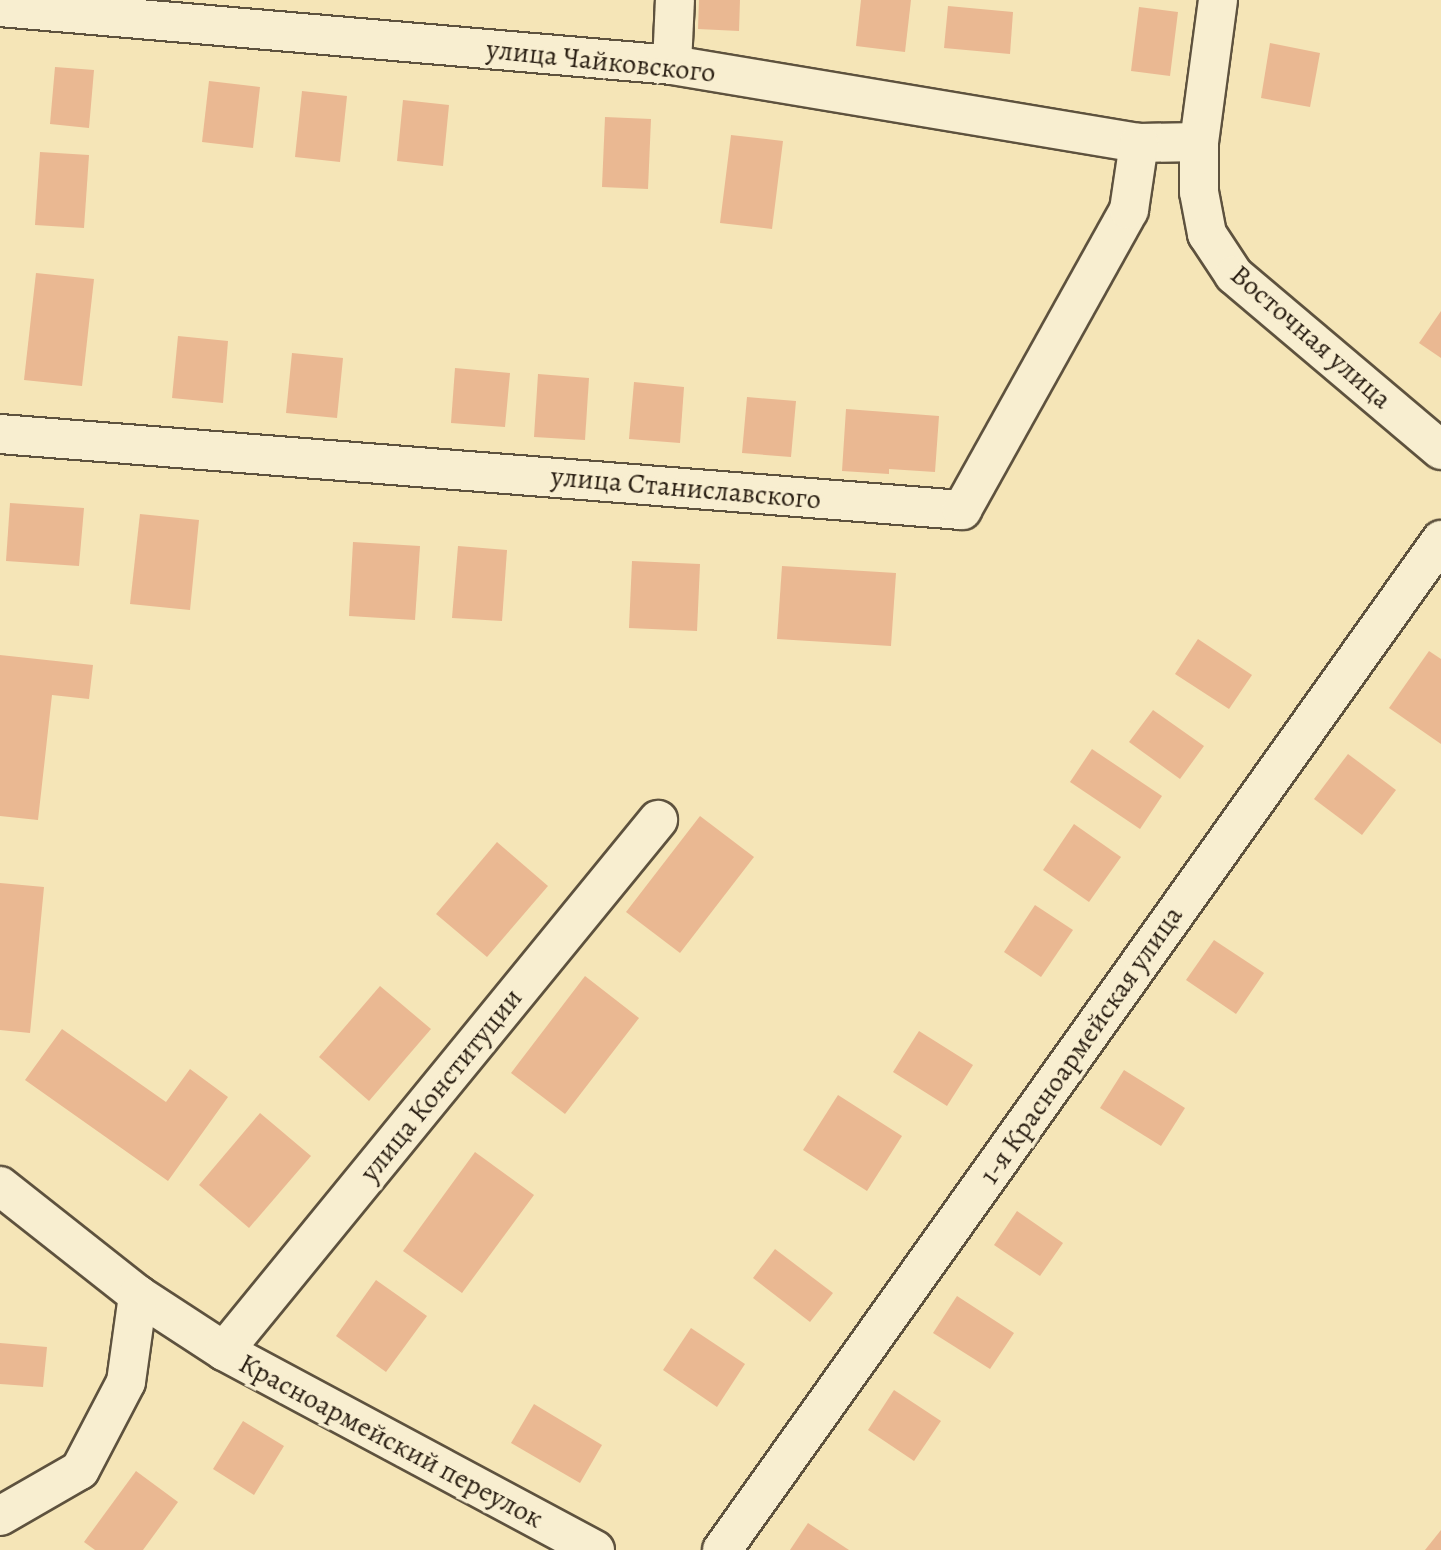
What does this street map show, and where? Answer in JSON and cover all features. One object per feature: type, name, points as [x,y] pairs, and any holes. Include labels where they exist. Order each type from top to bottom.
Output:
[{"type":"street","points":[[0,7],[1,0]]},
{"type":"street","points":[[672,65],[675,0]]},
{"type":"street","name":"Восточная улица","points":[[1218,0],[1199,142],[1199,192],[1207,234],[1234,275],[1441,450]]},
{"type":"street","name":"улица Чайковского","points":[[0,7],[672,65],[1139,143],[1199,142]]},
{"type":"street","name":"улица Станиславского","points":[[0,434],[962,510],[1129,210],[1139,143]]},
{"type":"street","name":"1-я Красноармейская улица","points":[[722,1550],[1441,540]]},
{"type":"street","name":"улица Конституции","points":[[224,1351],[659,820]]},
{"type":"street","name":"Красноармейский переулок","points":[[0,1186],[138,1295],[224,1351],[595,1550]]},
{"type":"street","points":[[0,1516],[80,1470],[126,1382],[138,1295]]},
{"type":"building","points":[[699,0],[740,0],[739,31],[698,29]]},
{"type":"building","points":[[861,0],[911,0],[905,52],[856,46]]},
{"type":"building","points":[[948,6],[1013,12],[1010,54],[944,48]]},
{"type":"building","points":[[1139,7],[1178,12],[1170,76],[1131,71]]},
{"type":"building","points":[[1270,43],[1320,53],[1310,107],[1261,98]]},
{"type":"building","points":[[55,67],[94,70],[89,128],[50,124]]},
{"type":"building","points":[[209,81],[260,87],[253,148],[202,142]]},
{"type":"building","points":[[302,91],[347,96],[340,162],[295,157]]},
{"type":"building","points":[[403,100],[449,105],[443,166],[397,161]]},
{"type":"building","points":[[605,117],[651,119],[648,189],[602,187]]},
{"type":"building","points":[[731,135],[783,141],[772,229],[720,223]]},
{"type":"building","points":[[40,152],[89,155],[84,228],[35,225]]},
{"type":"building","points":[[36,273],[94,279],[82,386],[24,380]]},
{"type":"building","points":[[1441,311],[1441,358],[1419,343]]},
{"type":"building","points":[[178,336],[228,341],[223,403],[172,398]]},
{"type":"building","points":[[292,353],[343,358],[337,418],[286,413]]},
{"type":"building","points":[[455,368],[510,373],[505,427],[451,423]]},
{"type":"building","points":[[538,374],[589,378],[585,440],[534,437]]},
{"type":"building","points":[[634,382],[684,387],[680,443],[629,439]]},
{"type":"building","points":[[747,397],[796,401],[791,457],[742,453]]},
{"type":"building","points":[[846,409],[939,416],[935,472],[889,469],[889,474],[842,471]]},
{"type":"building","points":[[10,503],[84,508],[79,566],[6,561]]},
{"type":"building","points":[[140,514],[199,520],[190,610],[130,604]]},
{"type":"building","points":[[353,542],[420,546],[415,620],[349,616]]},
{"type":"building","points":[[458,546],[507,550],[502,621],[452,618]]},
{"type":"building","points":[[632,561],[700,564],[697,631],[629,628]]},
{"type":"building","points":[[782,566],[896,573],[891,646],[777,639]]},
{"type":"building","points":[[1198,639],[1252,675],[1229,709],[1175,674]]},
{"type":"building","points":[[1429,651],[1441,659],[1441,744],[1389,708]]},
{"type":"building","points":[[0,655],[93,665],[89,699],[52,695],[38,820],[0,816]]},
{"type":"building","points":[[1153,710],[1204,746],[1180,779],[1129,742]]},
{"type":"building","points":[[1092,749],[1162,796],[1140,829],[1070,782]]},
{"type":"building","points":[[1348,754],[1396,790],[1362,835],[1314,799]]},
{"type":"building","points":[[700,816],[754,857],[680,953],[626,912]]},
{"type":"building","points":[[1074,824],[1121,857],[1089,902],[1043,870]]},
{"type":"building","points":[[497,842],[548,886],[487,957],[436,914]]},
{"type":"building","points":[[0,883],[44,887],[30,1033],[0,1030]]},
{"type":"building","points":[[1035,905],[1073,930],[1041,977],[1004,952]]},
{"type":"building","points":[[1214,940],[1264,973],[1236,1014],[1186,980]]},
{"type":"building","points":[[585,976],[639,1018],[565,1114],[511,1073]]},
{"type":"building","points":[[380,986],[431,1029],[369,1101],[319,1057]]},
{"type":"building","points":[[62,1029],[166,1102],[190,1069],[228,1097],[168,1181],[25,1080]]},
{"type":"building","points":[[919,1031],[973,1065],[947,1106],[893,1072]]},
{"type":"building","points":[[1124,1070],[1185,1108],[1161,1146],[1100,1108]]},
{"type":"building","points":[[838,1095],[902,1136],[867,1191],[803,1150]]},
{"type":"building","points":[[260,1113],[311,1156],[249,1228],[199,1185]]},
{"type":"building","points":[[475,1152],[534,1195],[462,1293],[403,1251]]},
{"type":"building","points":[[1017,1211],[1063,1243],[1040,1276],[994,1245]]},
{"type":"building","points":[[775,1249],[833,1293],[810,1322],[753,1278]]},
{"type":"building","points":[[376,1280],[427,1316],[386,1372],[336,1336]]},
{"type":"building","points":[[957,1296],[1014,1333],[990,1369],[933,1333]]},
{"type":"building","points":[[691,1328],[745,1364],[717,1407],[663,1370]]},
{"type":"building","points":[[0,1343],[47,1347],[43,1387],[0,1384]]},
{"type":"building","points":[[894,1390],[941,1421],[914,1461],[868,1430]]},
{"type":"building","points":[[534,1404],[602,1445],[580,1483],[511,1443]]},
{"type":"building","points":[[243,1421],[284,1446],[254,1495],[213,1469]]},
{"type":"building","points":[[136,1471],[178,1502],[143,1550],[95,1550],[84,1542]]},
{"type":"building","points":[[808,1523],[849,1550],[790,1550]]},
{"type":"building","points":[[1441,1530],[1441,1550],[1425,1550]]}]
